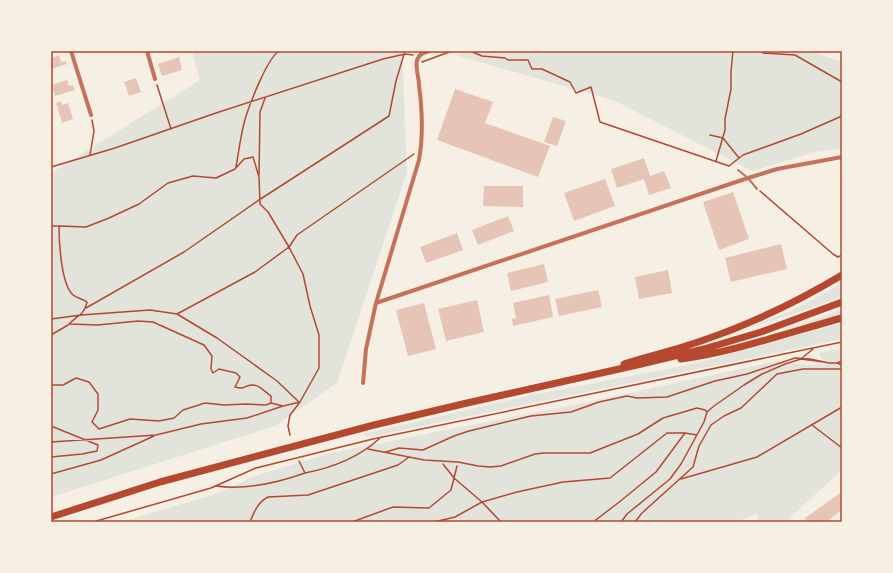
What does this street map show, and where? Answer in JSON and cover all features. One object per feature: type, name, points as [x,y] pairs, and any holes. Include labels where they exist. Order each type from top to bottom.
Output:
[{"type":"highway","points":[[578,378],[700,342],[745,325],[809,295],[842,275]]},
{"type":"highway","points":[[51,517],[160,482],[367,427],[474,401],[704,349],[760,332],[842,302]]},
{"type":"highway","points":[[637,365],[706,355],[842,318]]},
{"type":"street","points":[[71,51],[91,115]]},
{"type":"street","points":[[147,51],[155,79]]},
{"type":"street","points":[[363,383],[366,349],[376,303],[421,150],[420,86],[417,64],[419,56],[429,51]]},
{"type":"street","points":[[376,303],[748,178],[777,169],[842,157]]},
{"type":"lane","points":[[738,170],[748,178],[757,189]]},
{"type":"path","points":[[235,169],[246,116],[267,65],[274,54],[279,51]]},
{"type":"path","points":[[51,335],[81,315],[86,308],[184,252],[259,200],[389,116],[396,81],[405,51]]},
{"type":"path","points":[[417,64],[452,51]]},
{"type":"path","points":[[470,51],[482,56],[505,58],[508,60],[528,60],[532,69],[542,69],[570,82],[576,93],[591,87],[600,122],[729,166],[744,154],[801,134],[842,116]]},
{"type":"path","points":[[716,161],[723,138],[731,89],[733,51],[740,51]]},
{"type":"path","points":[[760,51],[763,53],[795,55],[842,82]]},
{"type":"path","points":[[51,168],[383,59],[405,54],[419,56]]},
{"type":"path","points":[[155,79],[171,129]]},
{"type":"path","points":[[265,98],[260,112],[259,200],[260,204],[268,212],[289,247],[303,274],[310,306],[319,335],[318,368],[300,402],[290,415],[288,426],[290,435]]},
{"type":"path","points":[[90,155],[94,131],[91,115]]},
{"type":"path","points":[[710,136],[723,138],[739,158]]},
{"type":"path","points":[[177,314],[255,272],[289,247],[297,235],[421,150]]},
{"type":"path","points":[[51,226],[86,227],[139,204],[168,183],[193,176],[216,178],[235,169],[244,159],[253,157],[259,177]]},
{"type":"path","points":[[757,189],[833,254],[838,257],[842,255]]},
{"type":"path","points":[[59,226],[60,252],[68,287],[73,296],[87,302],[86,308]]},
{"type":"path","points":[[51,319],[81,315],[150,310],[177,314],[217,338],[277,381],[300,402]]},
{"type":"path","points":[[69,324],[98,325],[138,321],[153,322],[204,344],[212,356],[211,370],[213,373],[219,369],[236,373],[240,377],[235,387],[242,389],[250,385],[258,386],[271,396],[271,403]]},
{"type":"path","points":[[93,522],[216,486],[256,468],[381,437],[842,342]]},
{"type":"path","points":[[621,522],[627,514],[670,479],[682,464],[704,422],[707,412],[762,374],[801,359],[814,348]]},
{"type":"path","points":[[386,452],[399,448],[422,450],[469,431],[532,416],[571,412],[599,402],[627,396],[637,398],[667,397],[715,381],[747,374],[792,359],[829,363],[837,363],[842,361]]},
{"type":"path","points":[[837,363],[842,365]]},
{"type":"path","points":[[635,522],[642,513],[693,467],[699,446],[711,425],[724,416],[741,408],[777,374],[803,368],[842,370]]},
{"type":"path","points":[[51,385],[63,385],[76,378],[89,382],[98,394],[98,410],[92,422],[99,429],[130,419],[159,421],[174,418],[183,410],[205,403],[224,405],[266,405],[271,403],[283,406]]},
{"type":"path","points":[[51,442],[156,435],[201,424],[247,418],[300,402]]},
{"type":"path","points":[[679,480],[757,457],[842,407]]},
{"type":"path","points":[[305,473],[299,461],[305,472],[319,469],[367,449],[424,460],[458,462],[490,467],[501,466],[535,454],[590,453],[638,434],[663,418],[697,408],[707,412]]},
{"type":"path","points":[[812,425],[842,448]]},
{"type":"path","points":[[51,426],[98,445],[97,451],[51,457]]},
{"type":"path","points":[[434,522],[455,517],[482,502],[517,492],[563,482],[610,478],[666,433],[685,433],[697,435]]},
{"type":"path","points":[[594,522],[656,472],[685,433]]},
{"type":"path","points":[[51,474],[101,460],[156,435]]},
{"type":"path","points":[[216,486],[240,487],[319,470],[367,449],[381,437]]},
{"type":"path","points":[[250,522],[259,504],[268,497],[308,495],[398,466],[409,457]]},
{"type":"path","points":[[443,464],[454,478],[482,502],[501,522]]},
{"type":"path","points":[[352,522],[393,506],[430,508],[452,490],[457,466]]},
{"type":"shaded area","points":[[192,51],[402,51],[407,172],[337,383],[275,426],[51,497],[51,173],[200,80]]},
{"type":"shaded area","points":[[469,51],[813,51],[842,62],[842,149],[819,151],[752,171],[613,100],[455,55]]},
{"type":"shaded area","points":[[842,283],[842,297],[740,331],[793,310]]},
{"type":"shaded area","points":[[842,309],[842,315],[793,327]]},
{"type":"shaded area","points":[[842,323],[842,339],[383,434],[366,437],[363,434],[536,394],[693,364]]},
{"type":"shaded area","points":[[842,348],[842,470],[785,522],[758,522],[757,514],[735,522],[121,522],[212,495],[258,475],[331,453],[592,401],[777,361],[797,364],[825,365],[819,353]]},
{"type":"building","points":[[59,55],[61,62],[66,61],[67,64],[51,69],[51,58]]},
{"type":"building","points":[[179,57],[182,70],[162,76],[158,64]]},
{"type":"building","points":[[136,78],[141,92],[129,96],[124,82]]},
{"type":"building","points":[[67,80],[69,86],[73,85],[75,90],[55,96],[52,85]]},
{"type":"building","points":[[455,89],[493,102],[485,123],[550,146],[538,177],[437,140]]},
{"type":"building","points":[[61,101],[62,105],[68,103],[73,119],[62,123],[56,103]]},
{"type":"building","points":[[553,117],[566,121],[557,146],[544,142]]},
{"type":"building","points":[[644,158],[650,176],[664,171],[671,188],[649,195],[644,179],[617,188],[611,169]]},
{"type":"building","points":[[605,179],[615,206],[574,221],[564,193]]},
{"type":"building","points":[[484,186],[523,186],[523,207],[483,206]]},
{"type":"building","points":[[733,192],[749,239],[719,250],[703,202]]},
{"type":"building","points":[[508,216],[514,231],[478,245],[472,230]]},
{"type":"building","points":[[457,233],[463,250],[426,263],[420,247]]},
{"type":"building","points":[[781,244],[787,269],[731,282],[725,258]]},
{"type":"building","points":[[544,264],[548,282],[511,291],[507,273]]},
{"type":"building","points":[[668,270],[672,293],[639,299],[635,277]]},
{"type":"building","points":[[598,290],[602,307],[559,316],[555,299]]},
{"type":"building","points":[[549,295],[553,317],[513,326],[512,319],[516,318],[513,303]]},
{"type":"building","points":[[477,300],[484,332],[446,341],[438,309]]},
{"type":"building","points":[[424,303],[436,349],[408,356],[396,310]]},
{"type":"building","points":[[840,493],[842,497],[842,510],[826,522],[807,522],[805,518]]}]
